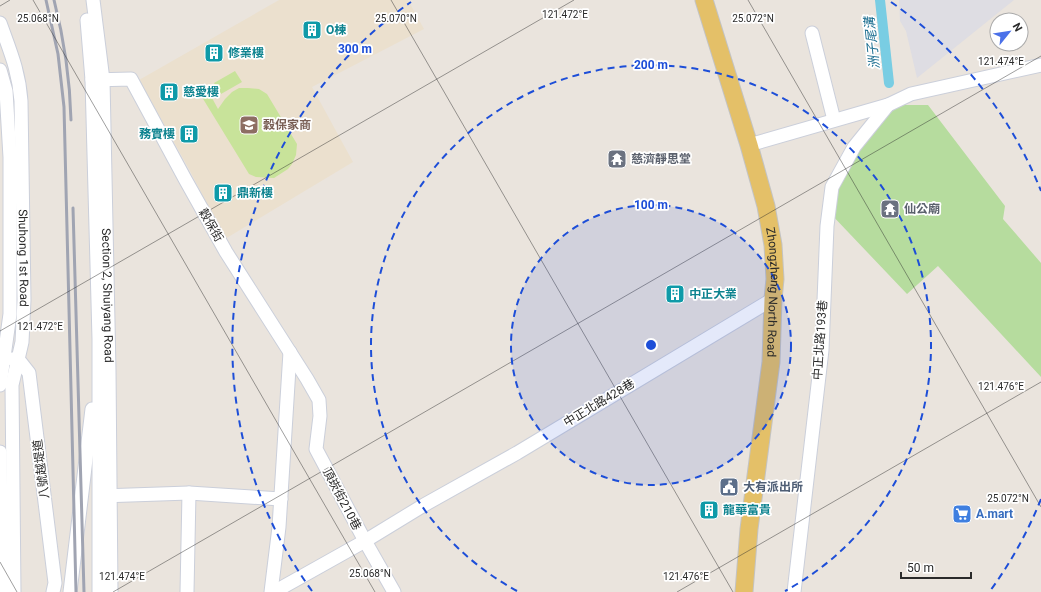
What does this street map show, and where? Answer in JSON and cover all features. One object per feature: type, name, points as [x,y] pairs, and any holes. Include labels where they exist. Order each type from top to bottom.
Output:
[{"type":"main road","name":"Zhongzheng North Road","points":[[704,0],[749,145],[766,206],[773,245],[775,278],[771,362],[749,529],[744,592]]},
{"type":"street","name":"Section 2, Shuiyang Road","points":[[86,0],[97,80],[98,356],[111,592]]},
{"type":"street","name":"Section 2, Shuiyang Road","points":[[93,0],[109,370],[105,496],[99,592]]},
{"type":"street","name":"Shuhong 1st Road","points":[[0,22],[16,66],[21,101],[24,300],[22,342],[12,385],[14,592]]},
{"type":"street","points":[[812,33],[834,120]]},
{"type":"street","points":[[749,145],[888,105],[911,94],[1041,65]]},
{"type":"street","name":"Shuhong 1st Road","points":[[0,70],[6,91],[10,157],[10,314],[2,360],[0,385]]},
{"type":"street","name":"穀保街","points":[[97,80],[131,79],[226,252],[319,400]]},
{"type":"street","name":"中正北路193巷","points":[[794,592],[822,350],[827,226],[832,187],[854,148],[888,105]]},
{"type":"street","name":"中正北路428巷","points":[[274,592],[517,453],[773,299]]},
{"type":"street","points":[[271,592],[279,527],[290,352]]},
{"type":"street","name":"八號越堤道","points":[[18,359],[29,373],[54,587],[71,586],[98,356]]},
{"type":"street","points":[[2,360],[18,359]]},
{"type":"street","name":"頂崁街210巷","points":[[319,400],[320,416],[316,449],[394,592]]},
{"type":"street","points":[[0,452],[2,592]]},
{"type":"street","points":[[105,496],[189,493],[281,499]]},
{"type":"street","points":[[187,592],[189,493]]},
{"type":"shaded area","name":"穀保家商","points":[[279,0],[408,0],[424,29],[312,87],[353,162],[225,239],[189,169],[139,80]]},
{"type":"shaded area","points":[[899,0],[1014,0],[999,12],[989,12],[989,20],[917,78],[906,31],[900,21]]},
{"type":"green space","points":[[235,71],[242,82],[221,94],[214,83]]},
{"type":"green space","points":[[205,85],[218,109],[232,92],[239,88],[259,89],[267,94],[297,144],[296,155],[288,169],[274,178],[256,177],[249,174],[197,89]]},
{"type":"green space","points":[[884,105],[928,105],[1005,206],[1003,219],[1041,263],[1041,377],[938,266],[907,294],[829,212],[844,159]]},
{"type":"waterway","name":"洲子尾溝","points":[[880,0],[889,83]]},
{"type":"railway","points":[[46,0],[58,54],[64,107],[76,592]]},
{"type":"railway","points":[[54,0],[66,59],[71,120]]},
{"type":"railway","points":[[73,208],[84,592]]},
{"type":"place","name":"O棟","points":[[312,30]]},
{"type":"place","name":"修業樓","points":[[214,53]]},
{"type":"place","name":"慈愛樓","points":[[169,92]]},
{"type":"place","name":"穀保家商","points":[[249,125]]},
{"type":"place","name":"務實樓","points":[[189,134]]},
{"type":"place","name":"慈濟靜思堂","points":[[617,159]]},
{"type":"place","name":"鼎新樓","points":[[223,193]]},
{"type":"place","name":"仙公廟","points":[[890,209]]},
{"type":"place","name":"中正大業","points":[[675,294]]},
{"type":"place","name":"大有派出所","points":[[729,487]]},
{"type":"place","name":"龍華富貴","points":[[709,510]]},
{"type":"place","name":"A.mart","points":[[962,514]]}]
